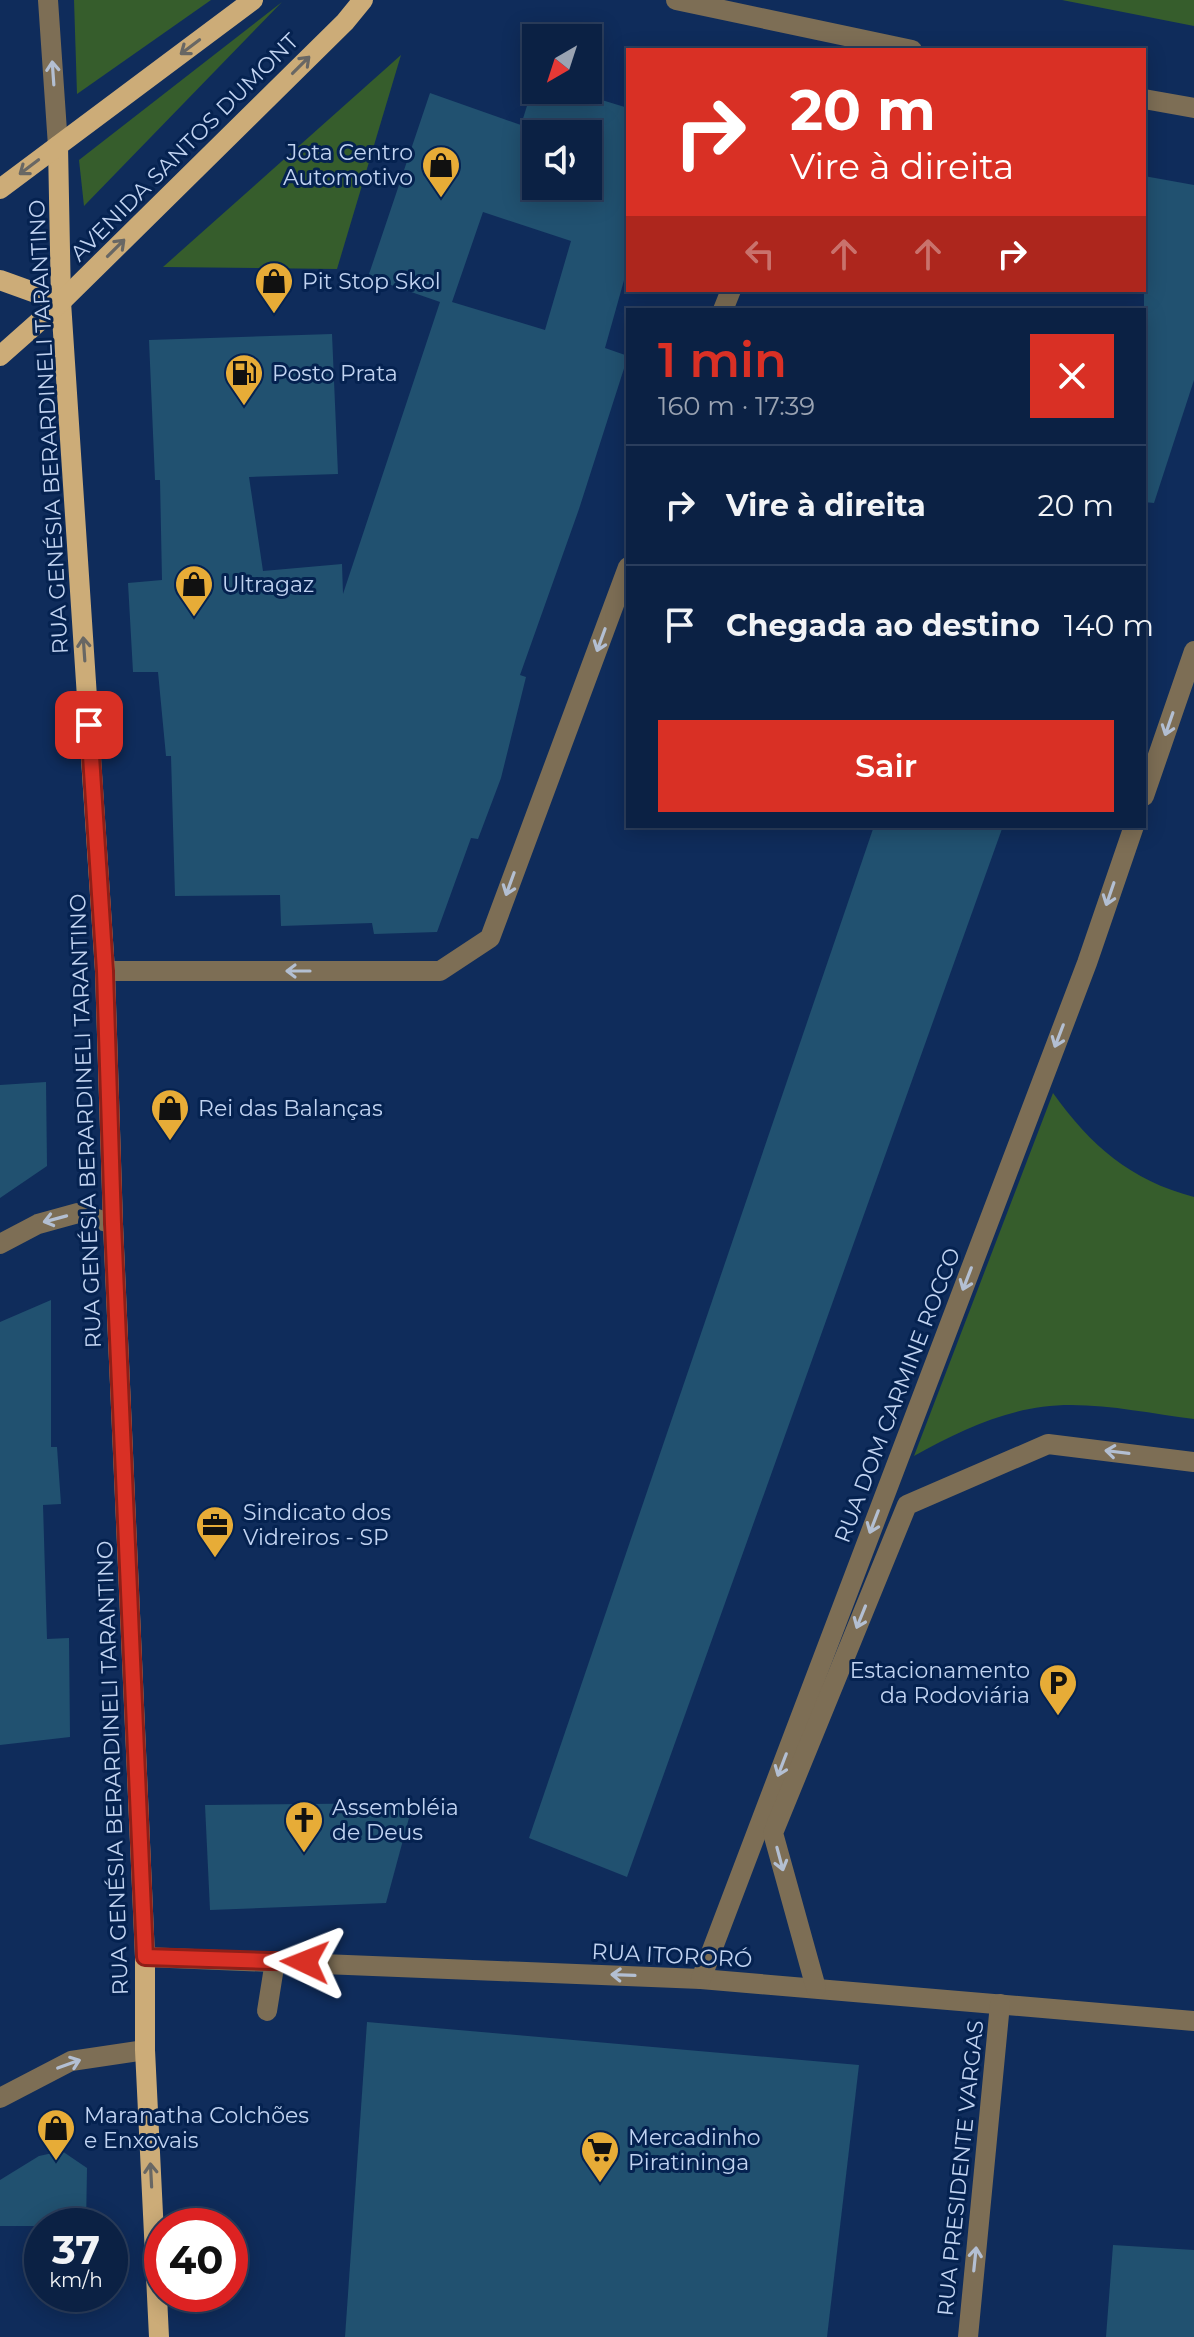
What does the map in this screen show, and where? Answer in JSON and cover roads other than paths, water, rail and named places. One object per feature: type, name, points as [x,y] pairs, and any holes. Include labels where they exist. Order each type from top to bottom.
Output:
[{"type":"main road","points":[[0,189],[253,0]]},
{"type":"main road","name":"AVENIDA SANTOS DUMONT","points":[[0,356],[61,302],[345,22],[363,0]]},
{"type":"main road","name":"RUA GENÉSIA BERARDINELI TARANTINO","points":[[58,146],[61,302],[105,971],[145,1957],[145,2050],[159,2337]]},
{"type":"main road","points":[[0,280],[61,302]]},
{"type":"street","name":"RUA GENÉSIA BERARDINELI TARANTINO","points":[[48,0],[58,146]]},
{"type":"street","points":[[677,0],[824,41],[892,48]]},
{"type":"street","points":[[1146,99],[1194,108]]},
{"type":"street","points":[[105,971],[440,971],[490,938],[626,572]]},
{"type":"street","points":[[1146,790],[1194,651]]},
{"type":"street","name":"RUA DOM CARMINE ROCCO","points":[[701,1979],[1087,963],[1133,828]]},
{"type":"street","points":[[0,1244],[38,1224],[78,1213],[113,1224]]},
{"type":"street","points":[[816,1988],[773,1833],[907,1505],[1048,1444],[1194,1462]]},
{"type":"street","name":"RUA ITORORÓ","points":[[145,1957],[701,1979],[1194,2021]]},
{"type":"street","points":[[267,2011],[275,1961]]},
{"type":"street","name":"RUA PRESIDENTE VARGAS","points":[[968,2337],[1000,2004]]},
{"type":"street","points":[[0,2098],[71,2061],[145,2050]]},
{"type":"place","name":"Jota Centro Automotivo","points":[[441,199]]},
{"type":"place","name":"Pit Stop Skol","points":[[274,315]]},
{"type":"place","name":"Posto Prata","points":[[244,407]]},
{"type":"place","name":"Ultragaz","points":[[194,618]]},
{"type":"place","name":"Rei das Balanças","points":[[170,1142]]},
{"type":"place","name":"Sindicato dos Vidreiros - SP","points":[[215,1559]]},
{"type":"place","name":"Estacionamento da Rodoviária","points":[[1058,1717]]},
{"type":"place","name":"Assembléia de Deus","points":[[304,1854]]},
{"type":"place","name":"Maranatha Colchões e Enxovais","points":[[56,2162]]},
{"type":"place","name":"Mercadinho Piratininga","points":[[600,2184]]}]
